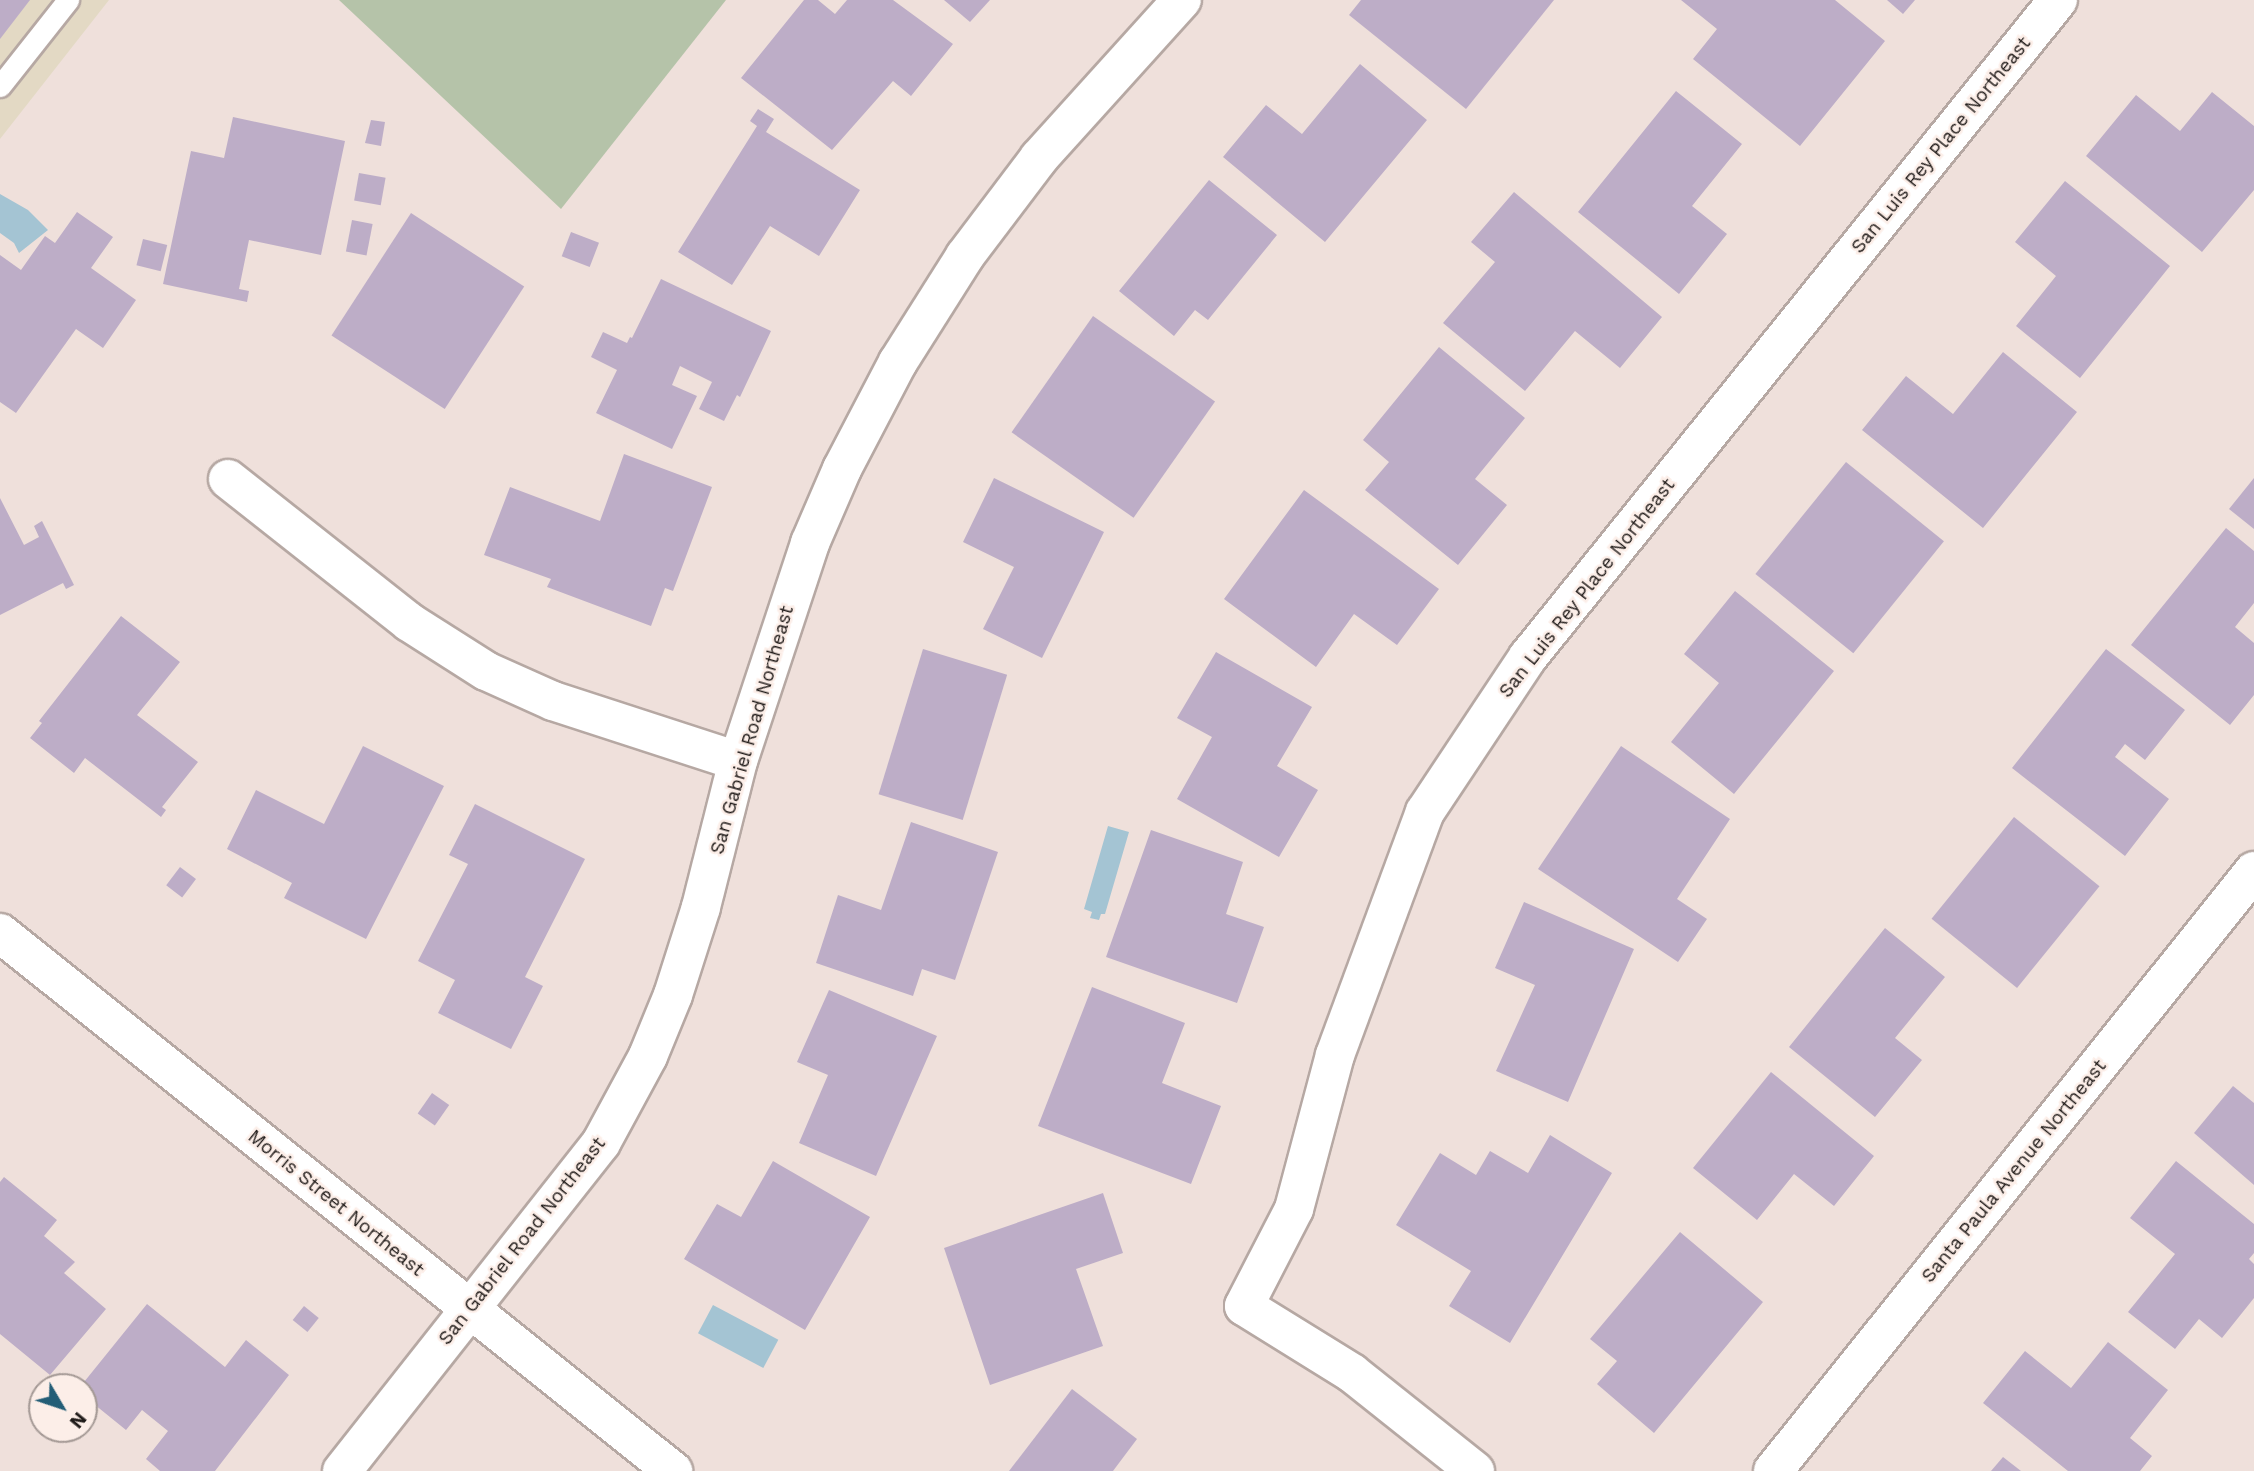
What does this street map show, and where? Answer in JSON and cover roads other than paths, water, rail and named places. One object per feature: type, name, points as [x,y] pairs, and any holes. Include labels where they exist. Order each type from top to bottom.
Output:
[{"type":"street","name":"San Gabriel Road Northeast","points":[[342,1471],[601,1143],[648,1056],[673,995],[701,907],[738,761],[810,543],[842,469],[898,362],[964,256],[1039,158],[1182,0]]},
{"type":"street","name":"San Luis Rey Place Northeast","points":[[1475,1471],[1352,1373],[1244,1306],[1294,1209],[1335,1055],[1425,812],[1528,657],[2058,0]]},
{"type":"street","points":[[228,479],[409,622],[486,671],[553,701],[738,761]]},
{"type":"street","name":"Santa Paula Avenue Northeast","points":[[1773,1471],[2254,871]]},
{"type":"street","name":"Morris Street Northeast","points":[[0,933],[673,1471]]},
{"type":"lane","points":[[0,86],[68,0]]},
{"type":"water","points":[[0,194],[28,210],[48,230],[19,253],[14,243],[0,233]]},
{"type":"water","points":[[1108,826],[1129,832],[1105,914],[1101,914],[1099,920],[1090,918],[1092,912],[1084,909]]},
{"type":"water","points":[[713,1305],[778,1340],[763,1368],[698,1333]]}]
